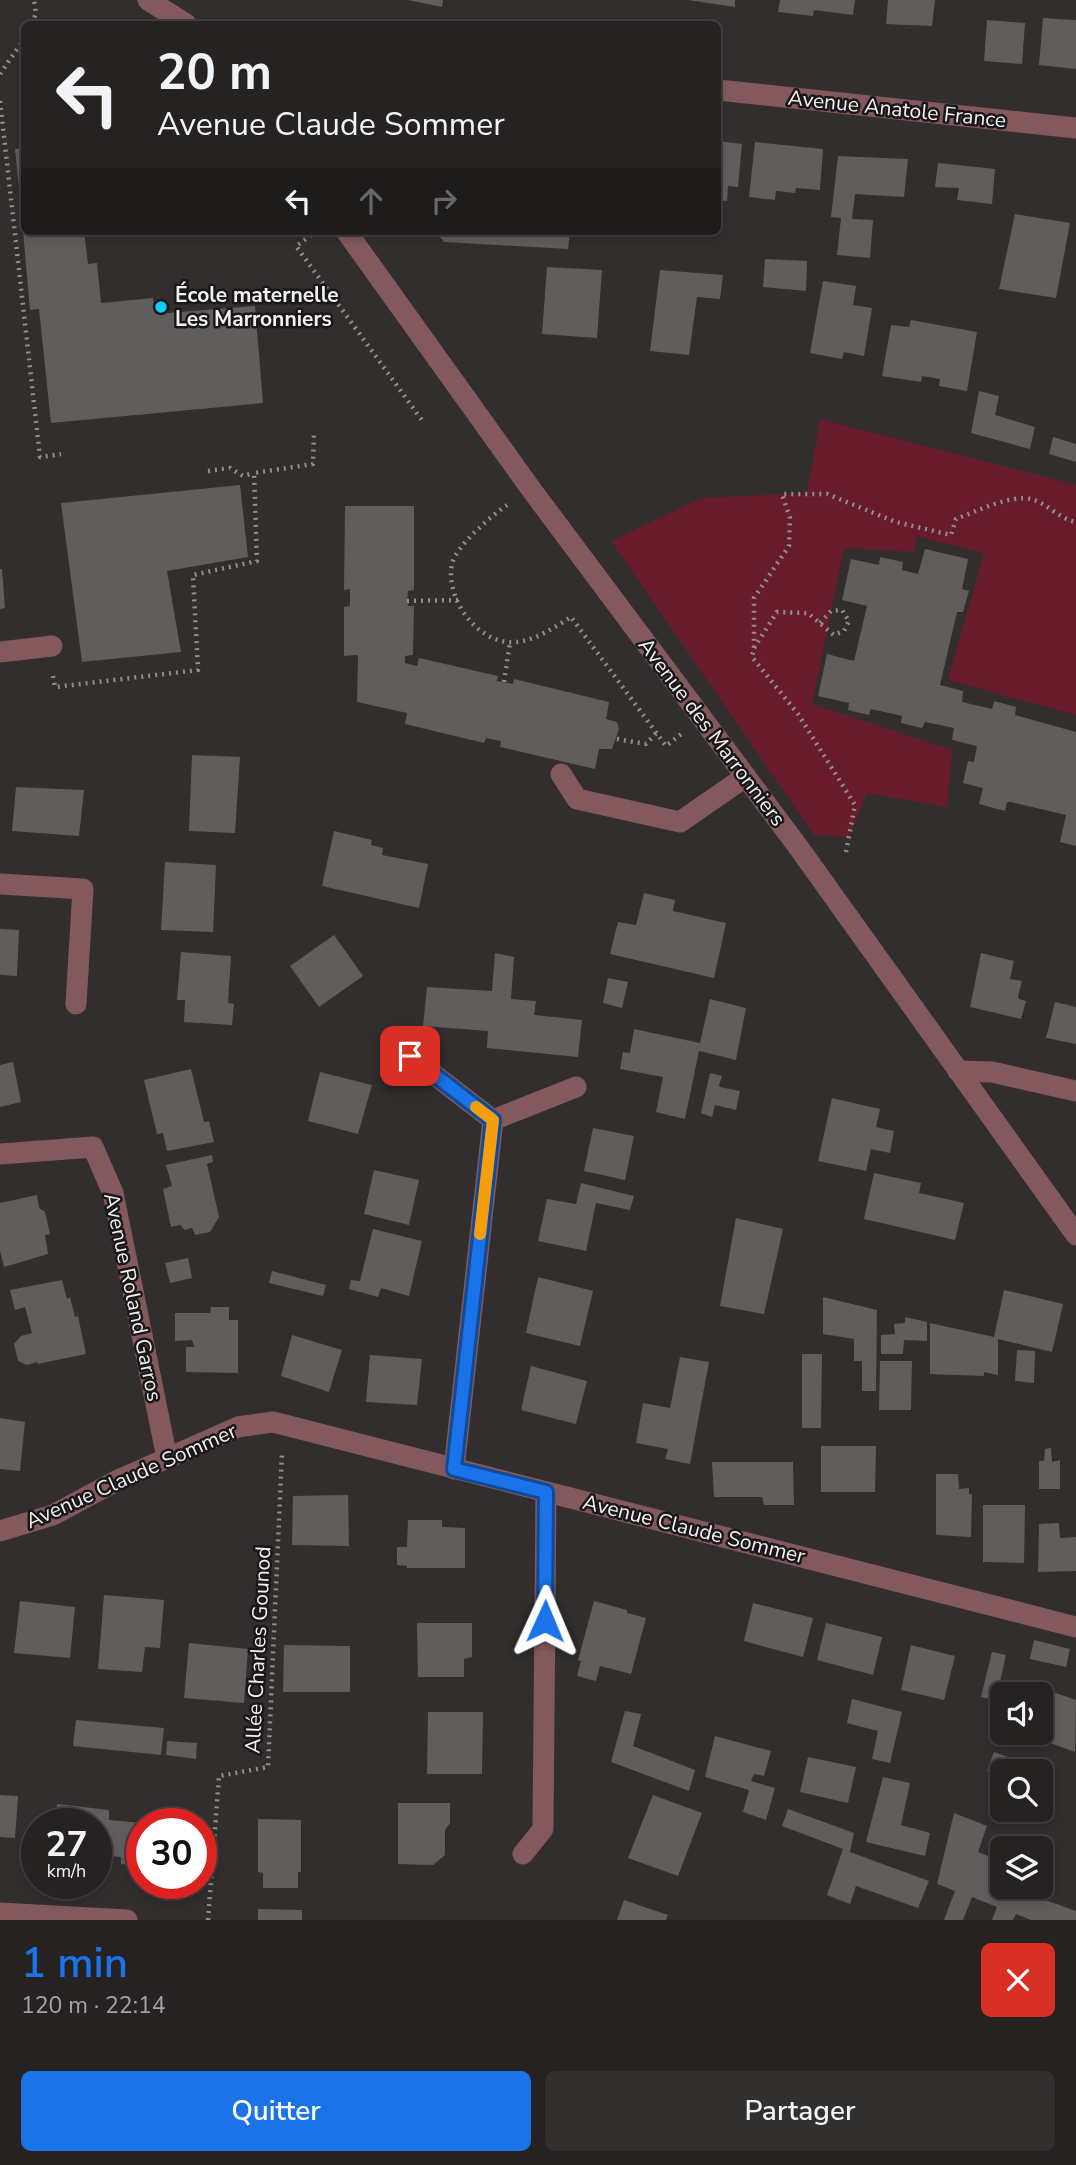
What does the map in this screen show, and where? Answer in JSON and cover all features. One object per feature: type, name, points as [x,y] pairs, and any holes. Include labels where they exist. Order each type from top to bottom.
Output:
[{"type":"street","points":[[148,0],[181,21]]},
{"type":"street","points":[[173,0],[191,21]]},
{"type":"street","name":"Avenue Anatole France","points":[[721,90],[1076,128]]},
{"type":"street","name":"Avenue des Marronniers","points":[[349,235],[531,489],[746,777],[1076,1235]]},
{"type":"street","points":[[0,652],[52,656]]},
{"type":"street","points":[[561,774],[577,799],[680,822],[746,777]]},
{"type":"street","points":[[0,884],[83,889],[76,1004]]},
{"type":"street","points":[[410,1056],[493,1120]]},
{"type":"street","points":[[958,1072],[992,1072],[1076,1091]]},
{"type":"street","points":[[493,1120],[576,1087]]},
{"type":"street","points":[[454,1469],[493,1120]]},
{"type":"street","name":"Avenue Roland Garros","points":[[0,1154],[93,1147],[113,1193],[167,1458]]},
{"type":"street","name":"Avenue Claude Sommer","points":[[0,1531],[53,1515],[118,1480],[238,1427],[273,1422],[1076,1626]]},
{"type":"street","points":[[523,1854],[543,1829],[546,1492]]},
{"type":"street","points":[[0,1913],[127,1920]]},
{"type":"path","points":[[33,0],[36,13],[33,21]]},
{"type":"path","points":[[0,74],[21,43]]},
{"type":"path","points":[[0,100],[40,457],[61,454]]},
{"type":"path","points":[[311,235],[296,246],[424,423]]},
{"type":"path","points":[[208,471],[230,468],[243,477],[313,464],[314,432]]},
{"type":"path","points":[[52,656],[55,687],[198,670],[192,575],[257,561],[254,473]]},
{"type":"path","points":[[531,489],[498,512],[463,546],[452,563],[452,577],[458,600],[469,621],[496,639],[520,642],[547,632],[570,617],[666,746],[702,719]]},
{"type":"path","points":[[846,852],[855,805],[798,714],[752,657],[754,598],[789,546],[790,517],[782,495],[827,494],[896,522],[951,535],[956,519],[992,504],[1031,499],[1067,520],[1076,522]]},
{"type":"path","points":[[407,601],[458,600]]},
{"type":"path","points":[[754,649],[777,612],[808,613],[834,635],[844,631],[849,621],[842,610],[831,611],[821,623]]},
{"type":"path","points":[[504,682],[510,642]]},
{"type":"path","points":[[617,739],[646,744],[657,732]]},
{"type":"path","name":"Allée Charles Gounod","points":[[208,1920],[219,1776],[268,1767],[284,1425]]},
{"type":"shaded area","points":[[820,419],[1076,485],[1076,715],[948,680],[984,553],[917,536],[914,552],[844,548],[812,704],[952,750],[947,807],[867,793],[849,837],[814,835],[611,541],[702,498],[807,493]]},
{"type":"building","points":[[408,0],[443,0],[442,7]]},
{"type":"building","points":[[688,0],[735,0],[735,7]]},
{"type":"building","points":[[780,0],[855,0],[853,15],[814,10],[813,16],[778,12]]},
{"type":"building","points":[[888,0],[935,0],[932,26],[886,24]]},
{"type":"building","points":[[1043,18],[1076,20],[1076,69],[1039,65]]},
{"type":"building","points":[[987,20],[1025,23],[1022,64],[984,61]]},
{"type":"building","points":[[721,141],[742,144],[738,187],[728,186],[727,201],[721,200]]},
{"type":"building","points":[[755,142],[823,149],[820,190],[796,188],[795,193],[776,191],[775,200],[749,197]]},
{"type":"building","points":[[21,148],[21,207],[15,149]]},
{"type":"building","points":[[838,156],[908,159],[904,197],[855,194],[852,219],[873,220],[870,258],[837,255],[841,218],[831,217]]},
{"type":"building","points":[[938,163],[995,169],[992,204],[957,200],[959,188],[935,187]]},
{"type":"building","points":[[1015,214],[1070,223],[1056,298],[999,289]]},
{"type":"building","points":[[23,235],[84,235],[88,264],[97,263],[101,303],[153,298],[155,314],[255,306],[263,403],[51,423],[39,309],[30,310]]},
{"type":"building","points":[[438,235],[570,235],[568,249],[444,242]]},
{"type":"building","points":[[765,259],[807,261],[806,291],[763,287]]},
{"type":"building","points":[[547,267],[602,270],[597,338],[542,334]]},
{"type":"building","points":[[660,270],[723,275],[720,299],[697,297],[689,355],[650,351]]},
{"type":"building","points":[[823,281],[856,286],[853,305],[872,308],[864,356],[844,352],[842,359],[810,353]]},
{"type":"building","points":[[911,320],[977,332],[967,391],[939,386],[940,379],[922,376],[921,382],[882,376],[891,325],[909,327]]},
{"type":"building","points":[[979,391],[999,396],[995,415],[1035,427],[1030,449],[971,433]]},
{"type":"building","points":[[1053,437],[1076,444],[1076,462],[1049,454]]},
{"type":"building","points":[[240,485],[248,557],[167,571],[181,652],[82,662],[61,503]]},
{"type":"building","points":[[345,506],[414,506],[414,590],[408,591],[407,601],[408,606],[414,606],[413,655],[405,656],[405,663],[417,666],[419,658],[498,676],[497,681],[513,684],[514,679],[609,702],[606,719],[617,722],[619,729],[612,749],[599,749],[595,769],[500,747],[501,741],[486,738],[484,743],[405,724],[407,713],[357,702],[358,657],[344,656],[344,607],[350,606],[350,589],[344,590]]},
{"type":"building","points":[[925,549],[968,559],[962,589],[969,591],[963,612],[957,612],[940,685],[963,691],[962,702],[992,709],[994,701],[1016,707],[1015,715],[1076,732],[1076,846],[1060,842],[1066,815],[1011,802],[1007,802],[1005,811],[979,804],[983,788],[963,783],[968,761],[974,762],[977,746],[952,740],[954,728],[925,722],[922,728],[901,723],[902,716],[871,709],[869,715],[848,710],[849,703],[818,696],[827,654],[854,661],[867,606],[842,600],[851,559],[879,565],[880,557],[903,562],[902,570],[918,574]]},
{"type":"building","points":[[0,569],[5,608],[0,609]]},
{"type":"building","points":[[192,755],[240,757],[235,833],[189,831]]},
{"type":"building","points":[[16,787],[84,790],[79,836],[12,831]]},
{"type":"building","points":[[334,831],[372,840],[371,845],[383,848],[382,855],[428,864],[419,908],[322,886]]},
{"type":"building","points":[[165,862],[216,865],[213,932],[161,930]]},
{"type":"building","points":[[644,893],[675,900],[673,911],[726,923],[714,978],[610,954],[618,922],[636,925]]},
{"type":"building","points":[[0,929],[19,930],[17,976],[0,975]]},
{"type":"building","points":[[334,935],[363,976],[319,1007],[290,966]]},
{"type":"building","points":[[181,952],[231,956],[228,1003],[234,1004],[232,1025],[184,1022],[185,1000],[177,1000]]},
{"type":"building","points":[[495,953],[514,957],[511,999],[536,1001],[534,1015],[582,1020],[578,1057],[487,1048],[488,1031],[423,1026],[427,987],[492,991]]},
{"type":"building","points":[[981,953],[1014,961],[1010,979],[1022,981],[1018,996],[1026,1001],[1021,1019],[970,1007]]},
{"type":"building","points":[[608,978],[628,982],[622,1008],[603,1003]]},
{"type":"building","points":[[710,999],[746,1008],[736,1060],[699,1051],[685,1119],[656,1112],[663,1077],[620,1069],[623,1052],[630,1053],[634,1029],[700,1043]]},
{"type":"building","points":[[1055,1002],[1076,1007],[1076,1044],[1046,1038]]},
{"type":"building","points":[[13,1062],[21,1102],[0,1107],[0,1065]]},
{"type":"building","points":[[191,1069],[204,1122],[209,1121],[214,1142],[167,1151],[163,1133],[157,1134],[144,1080]]},
{"type":"building","points":[[320,1072],[372,1085],[358,1134],[308,1121]]},
{"type":"building","points":[[710,1073],[722,1076],[720,1087],[740,1091],[736,1110],[715,1105],[712,1117],[701,1113]]},
{"type":"building","points":[[832,1098],[880,1109],[876,1127],[894,1131],[890,1153],[871,1149],[866,1171],[818,1161]]},
{"type":"building","points":[[593,1128],[634,1136],[625,1180],[584,1171]]},
{"type":"building","points":[[212,1155],[213,1162],[207,1164],[219,1217],[210,1232],[195,1235],[192,1228],[185,1230],[180,1225],[171,1227],[163,1189],[172,1186],[166,1165]]},
{"type":"building","points":[[374,1170],[419,1180],[409,1225],[364,1214]]},
{"type":"building","points":[[874,1173],[921,1183],[919,1193],[964,1203],[955,1240],[864,1219]]},
{"type":"building","points":[[581,1183],[634,1196],[630,1210],[596,1203],[586,1251],[538,1241],[547,1199],[576,1204]]},
{"type":"building","points":[[37,1195],[39,1208],[45,1212],[50,1234],[45,1235],[48,1254],[4,1267],[0,1251],[0,1203]]},
{"type":"building","points":[[736,1218],[783,1229],[764,1314],[720,1306]]},
{"type":"building","points":[[373,1229],[422,1241],[409,1296],[381,1288],[378,1297],[349,1289],[351,1280],[360,1281]]},
{"type":"building","points":[[188,1258],[192,1278],[170,1283],[165,1263]]},
{"type":"building","points":[[272,1271],[326,1285],[323,1296],[269,1283]]},
{"type":"building","points":[[538,1277],[593,1291],[580,1346],[526,1333]]},
{"type":"building","points":[[62,1280],[75,1317],[78,1316],[86,1354],[38,1364],[27,1365],[18,1361],[14,1344],[21,1336],[32,1333],[25,1307],[15,1310],[10,1290]]},
{"type":"building","points":[[1004,1290],[1063,1304],[1052,1352],[998,1339],[998,1375],[984,1372],[984,1376],[930,1374],[930,1323],[994,1337]]},
{"type":"building","points":[[823,1297],[877,1310],[876,1391],[862,1391],[862,1361],[854,1361],[854,1339],[823,1334]]},
{"type":"building","points":[[211,1307],[229,1307],[229,1320],[238,1320],[238,1373],[186,1372],[186,1347],[194,1347],[192,1340],[175,1341],[175,1313],[210,1313]]},
{"type":"building","points":[[905,1317],[927,1322],[927,1341],[904,1340],[903,1354],[881,1354],[881,1335],[895,1334],[894,1324],[905,1323]]},
{"type":"building","points":[[292,1335],[342,1350],[329,1392],[281,1376]]},
{"type":"building","points":[[1017,1350],[1035,1351],[1034,1383],[1015,1381]]},
{"type":"building","points":[[802,1354],[822,1354],[821,1428],[802,1428]]},
{"type":"building","points":[[370,1355],[422,1359],[417,1405],[366,1402]]},
{"type":"building","points":[[680,1357],[709,1362],[690,1464],[665,1459],[668,1449],[636,1443],[643,1403],[670,1408]]},
{"type":"building","points":[[880,1361],[912,1361],[911,1410],[879,1410]]},
{"type":"building","points":[[531,1366],[587,1381],[576,1424],[521,1410]]},
{"type":"building","points":[[0,1418],[25,1422],[20,1471],[0,1469]]},
{"type":"building","points":[[821,1446],[876,1446],[875,1492],[821,1492]]},
{"type":"building","points":[[1051,1448],[1052,1462],[1060,1460],[1060,1489],[1039,1489],[1039,1461],[1044,1461],[1045,1449]]},
{"type":"building","points":[[712,1462],[793,1462],[794,1505],[764,1505],[762,1497],[714,1497]]},
{"type":"building","points":[[936,1474],[958,1474],[959,1489],[969,1488],[969,1494],[972,1494],[971,1537],[936,1535]]},
{"type":"building","points":[[348,1495],[349,1546],[292,1545],[293,1496]]},
{"type":"building","points":[[983,1505],[1025,1505],[1024,1563],[983,1562]]},
{"type":"building","points":[[408,1520],[442,1520],[442,1527],[465,1528],[465,1568],[407,1568],[397,1565],[397,1547],[407,1547]]},
{"type":"building","points":[[1059,1523],[1060,1538],[1076,1537],[1076,1571],[1038,1572],[1039,1524]]},
{"type":"building","points":[[104,1595],[164,1600],[160,1648],[145,1647],[142,1672],[98,1669]]},
{"type":"building","points":[[20,1601],[75,1607],[70,1658],[14,1653]]},
{"type":"building","points":[[594,1601],[646,1618],[631,1674],[600,1666],[596,1681],[577,1676],[581,1661],[578,1660]]},
{"type":"building","points":[[753,1603],[813,1618],[803,1657],[744,1641]]},
{"type":"building","points":[[417,1623],[472,1623],[472,1657],[464,1659],[464,1677],[418,1677]]},
{"type":"building","points":[[826,1623],[882,1637],[873,1675],[817,1660]]},
{"type":"building","points":[[1034,1640],[1070,1649],[1066,1667],[1030,1659]]},
{"type":"building","points":[[189,1643],[248,1649],[244,1703],[184,1698]]},
{"type":"building","points":[[284,1645],[350,1646],[350,1692],[283,1692]]},
{"type":"building","points":[[911,1645],[955,1656],[944,1700],[901,1690]]},
{"type":"building","points":[[992,1652],[1006,1655],[1000,1682],[990,1682],[990,1699],[981,1697]]},
{"type":"building","points":[[1053,1692],[1076,1700],[1075,1752],[1053,1744]]},
{"type":"building","points":[[852,1699],[902,1712],[890,1763],[872,1759],[878,1731],[847,1723]]},
{"type":"building","points":[[625,1711],[641,1714],[633,1746],[695,1770],[689,1791],[611,1762]]},
{"type":"building","points":[[428,1712],[483,1712],[482,1774],[427,1774]]},
{"type":"building","points":[[76,1720],[164,1728],[161,1755],[73,1746]]},
{"type":"building","points":[[715,1736],[771,1751],[764,1776],[754,1774],[751,1781],[775,1788],[766,1820],[743,1812],[749,1790],[705,1777]]},
{"type":"building","points":[[167,1741],[197,1743],[196,1759],[166,1755]]},
{"type":"building","points":[[994,1752],[1013,1759],[991,1759]]},
{"type":"building","points":[[808,1757],[856,1767],[848,1803],[800,1792]]},
{"type":"building","points":[[883,1777],[910,1783],[901,1825],[930,1833],[925,1856],[866,1842]]},
{"type":"building","points":[[0,1795],[18,1796],[15,1838],[0,1837]]},
{"type":"building","points":[[653,1795],[702,1813],[678,1876],[628,1858]]},
{"type":"building","points":[[398,1803],[450,1803],[450,1823],[445,1830],[445,1855],[433,1865],[398,1864]]},
{"type":"building","points":[[57,1804],[92,1808],[57,1808]]},
{"type":"building","points":[[788,1809],[854,1833],[850,1852],[929,1881],[918,1908],[856,1886],[850,1904],[827,1895],[843,1849],[782,1826]]},
{"type":"building","points":[[954,1813],[987,1826],[978,1852],[990,1857],[990,1899],[1045,1899],[1076,1911],[1076,1920],[1031,1920],[1016,1914],[1013,1920],[992,1920],[997,1907],[972,1897],[963,1920],[944,1920],[955,1891],[937,1884]]},
{"type":"building","points":[[258,1819],[301,1820],[301,1872],[298,1872],[298,1888],[263,1888],[263,1873],[258,1872]]},
{"type":"building","points":[[112,1820],[126,1822],[126,1864],[121,1864],[121,1857],[112,1856]]},
{"type":"building","points":[[624,1900],[668,1915],[666,1920],[617,1920]]},
{"type":"building","points":[[258,1909],[302,1910],[302,1920],[258,1920]]},
{"type":"slow traffic","points":[[476,1107],[493,1120],[480,1234]]},
{"type":"place","name":"École maternelle Les Marronniers","points":[[161,307]]},
{"type":"route","points":[[410,1056],[493,1120],[454,1469],[546,1492],[545,1621]]}]
